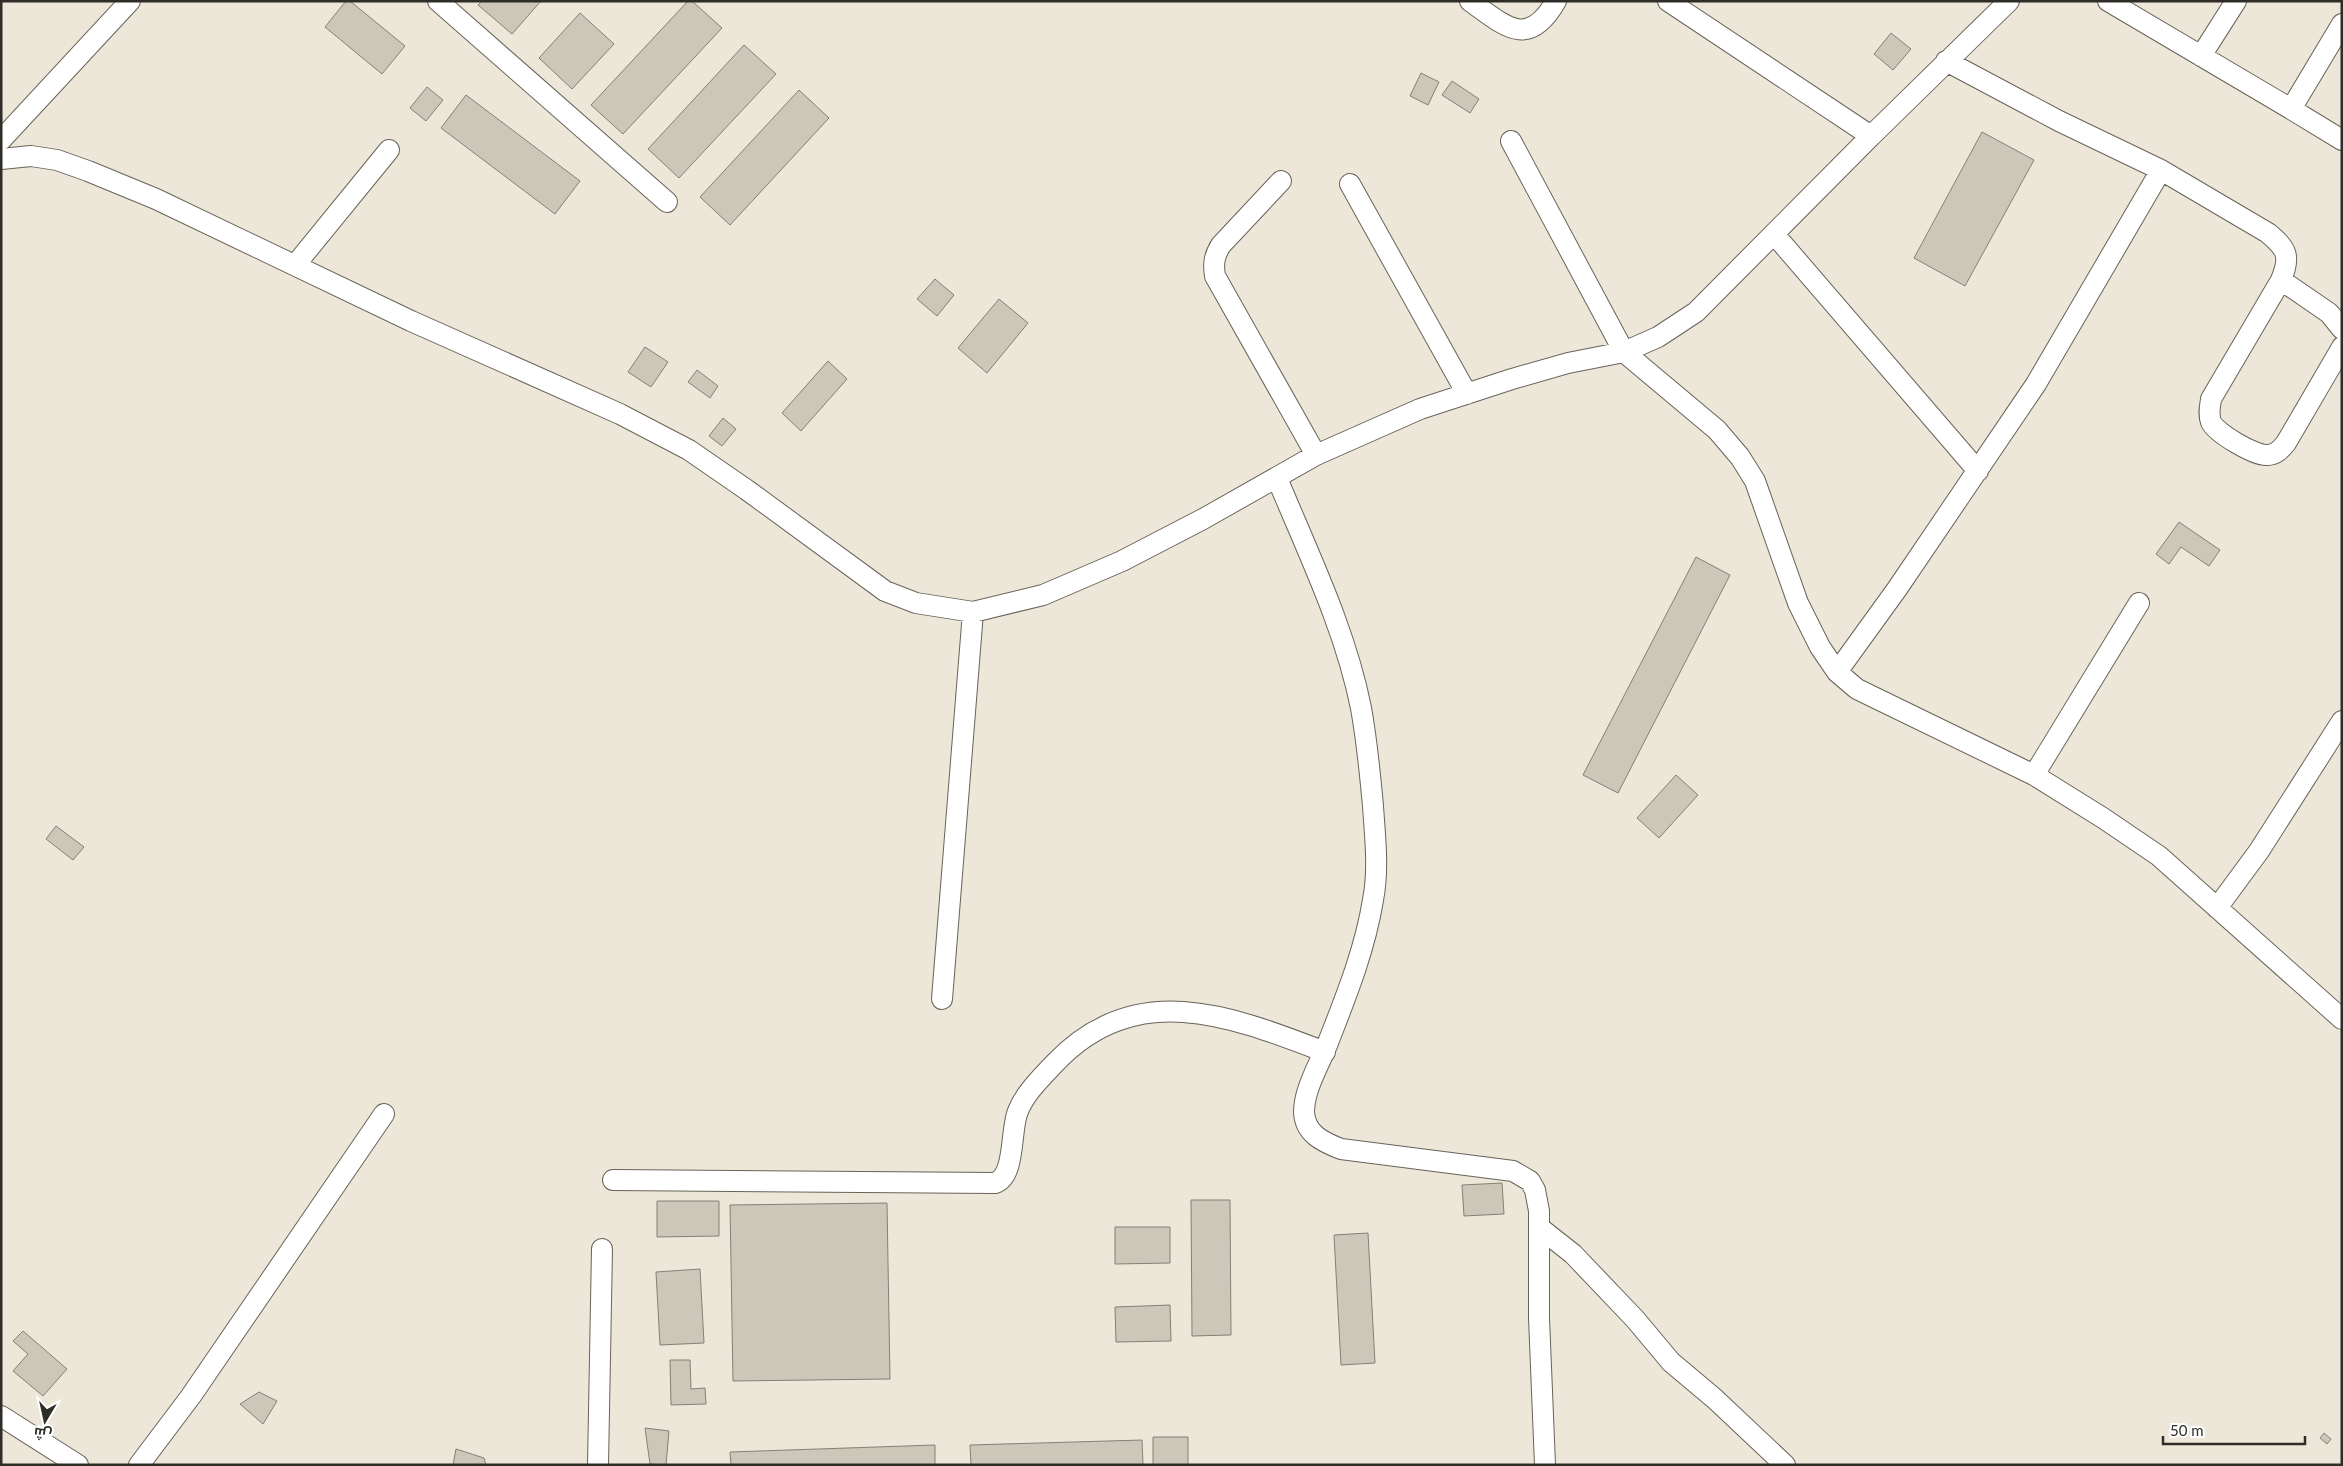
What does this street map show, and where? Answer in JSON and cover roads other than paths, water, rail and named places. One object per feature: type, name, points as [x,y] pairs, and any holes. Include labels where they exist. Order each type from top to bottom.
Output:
[{"type":"street","points":[[1,140],[130,1]]},
{"type":"street","points":[[438,1],[667,202]]},
{"type":"street","points":[[1470,1],[1500,23],[1526,30],[1538,25],[1547,16],[1556,1]]},
{"type":"street","points":[[1668,1],[1871,136]]},
{"type":"street","points":[[1,159],[31,156],[57,160],[156,199],[296,264],[411,321],[620,414],[689,450],[885,591],[916,603],[973,612],[1043,595],[1122,561],[1316,455],[1420,410],[1568,363],[1624,352],[1658,337],[1696,312],[1946,61],[2009,1]]},
{"type":"street","points":[[2108,1],[2342,140]]},
{"type":"street","points":[[2202,56],[2236,1]]},
{"type":"street","points":[[2291,109],[2342,24]]},
{"type":"street","points":[[1946,61],[2059,121],[2161,170],[2268,233],[2283,245],[2287,258],[2286,268],[2281,280],[2211,399],[2209,413],[2216,429],[2251,451],[2266,456],[2276,453],[2286,443],[2342,347]]},
{"type":"street","points":[[1511,141],[1624,352],[1717,430],[1740,457],[1756,481],[1798,603],[1820,647],[1837,672],[1857,689],[1885,704],[1951,733],[2034,775],[2159,856],[2342,1019]]},
{"type":"street","points":[[296,264],[389,150]]},
{"type":"street","points":[[1837,672],[1897,589],[2036,384],[2161,170]]},
{"type":"street","points":[[1281,181],[1221,245],[1215,253],[1214,270],[1215,276],[1316,455]]},
{"type":"street","points":[[1350,184],[1467,394]]},
{"type":"street","points":[[1774,234],[1978,471]]},
{"type":"street","points":[[2281,280],[2329,313],[2342,329]]},
{"type":"street","points":[[1277,478],[1320,579],[1345,648],[1360,707],[1369,760],[1376,866],[1374,898],[1366,942],[1308,1092],[1304,1112],[1313,1135],[1322,1142],[1341,1149],[1513,1171],[1530,1181],[1535,1190],[1540,1228],[1539,1318],[1545,1465]]},
{"type":"street","points":[[2034,775],[2139,603]]},
{"type":"street","points":[[942,999],[973,612]]},
{"type":"street","points":[[2217,908],[2259,850],[2342,721]]},
{"type":"street","points":[[613,1180],[995,1183],[1001,1181],[1007,1171],[1018,1111],[1040,1080],[1067,1051],[1094,1032],[1130,1016],[1164,1010],[1199,1012],[1260,1027],[1325,1052]]},
{"type":"street","points":[[140,1465],[191,1396],[384,1114]]},
{"type":"street","points":[[1540,1228],[1573,1254],[1635,1320],[1671,1362],[1715,1399],[1784,1465]]},
{"type":"street","points":[[598,1465],[602,1249]]},
{"type":"street","points":[[1,1416],[78,1465]]}]
